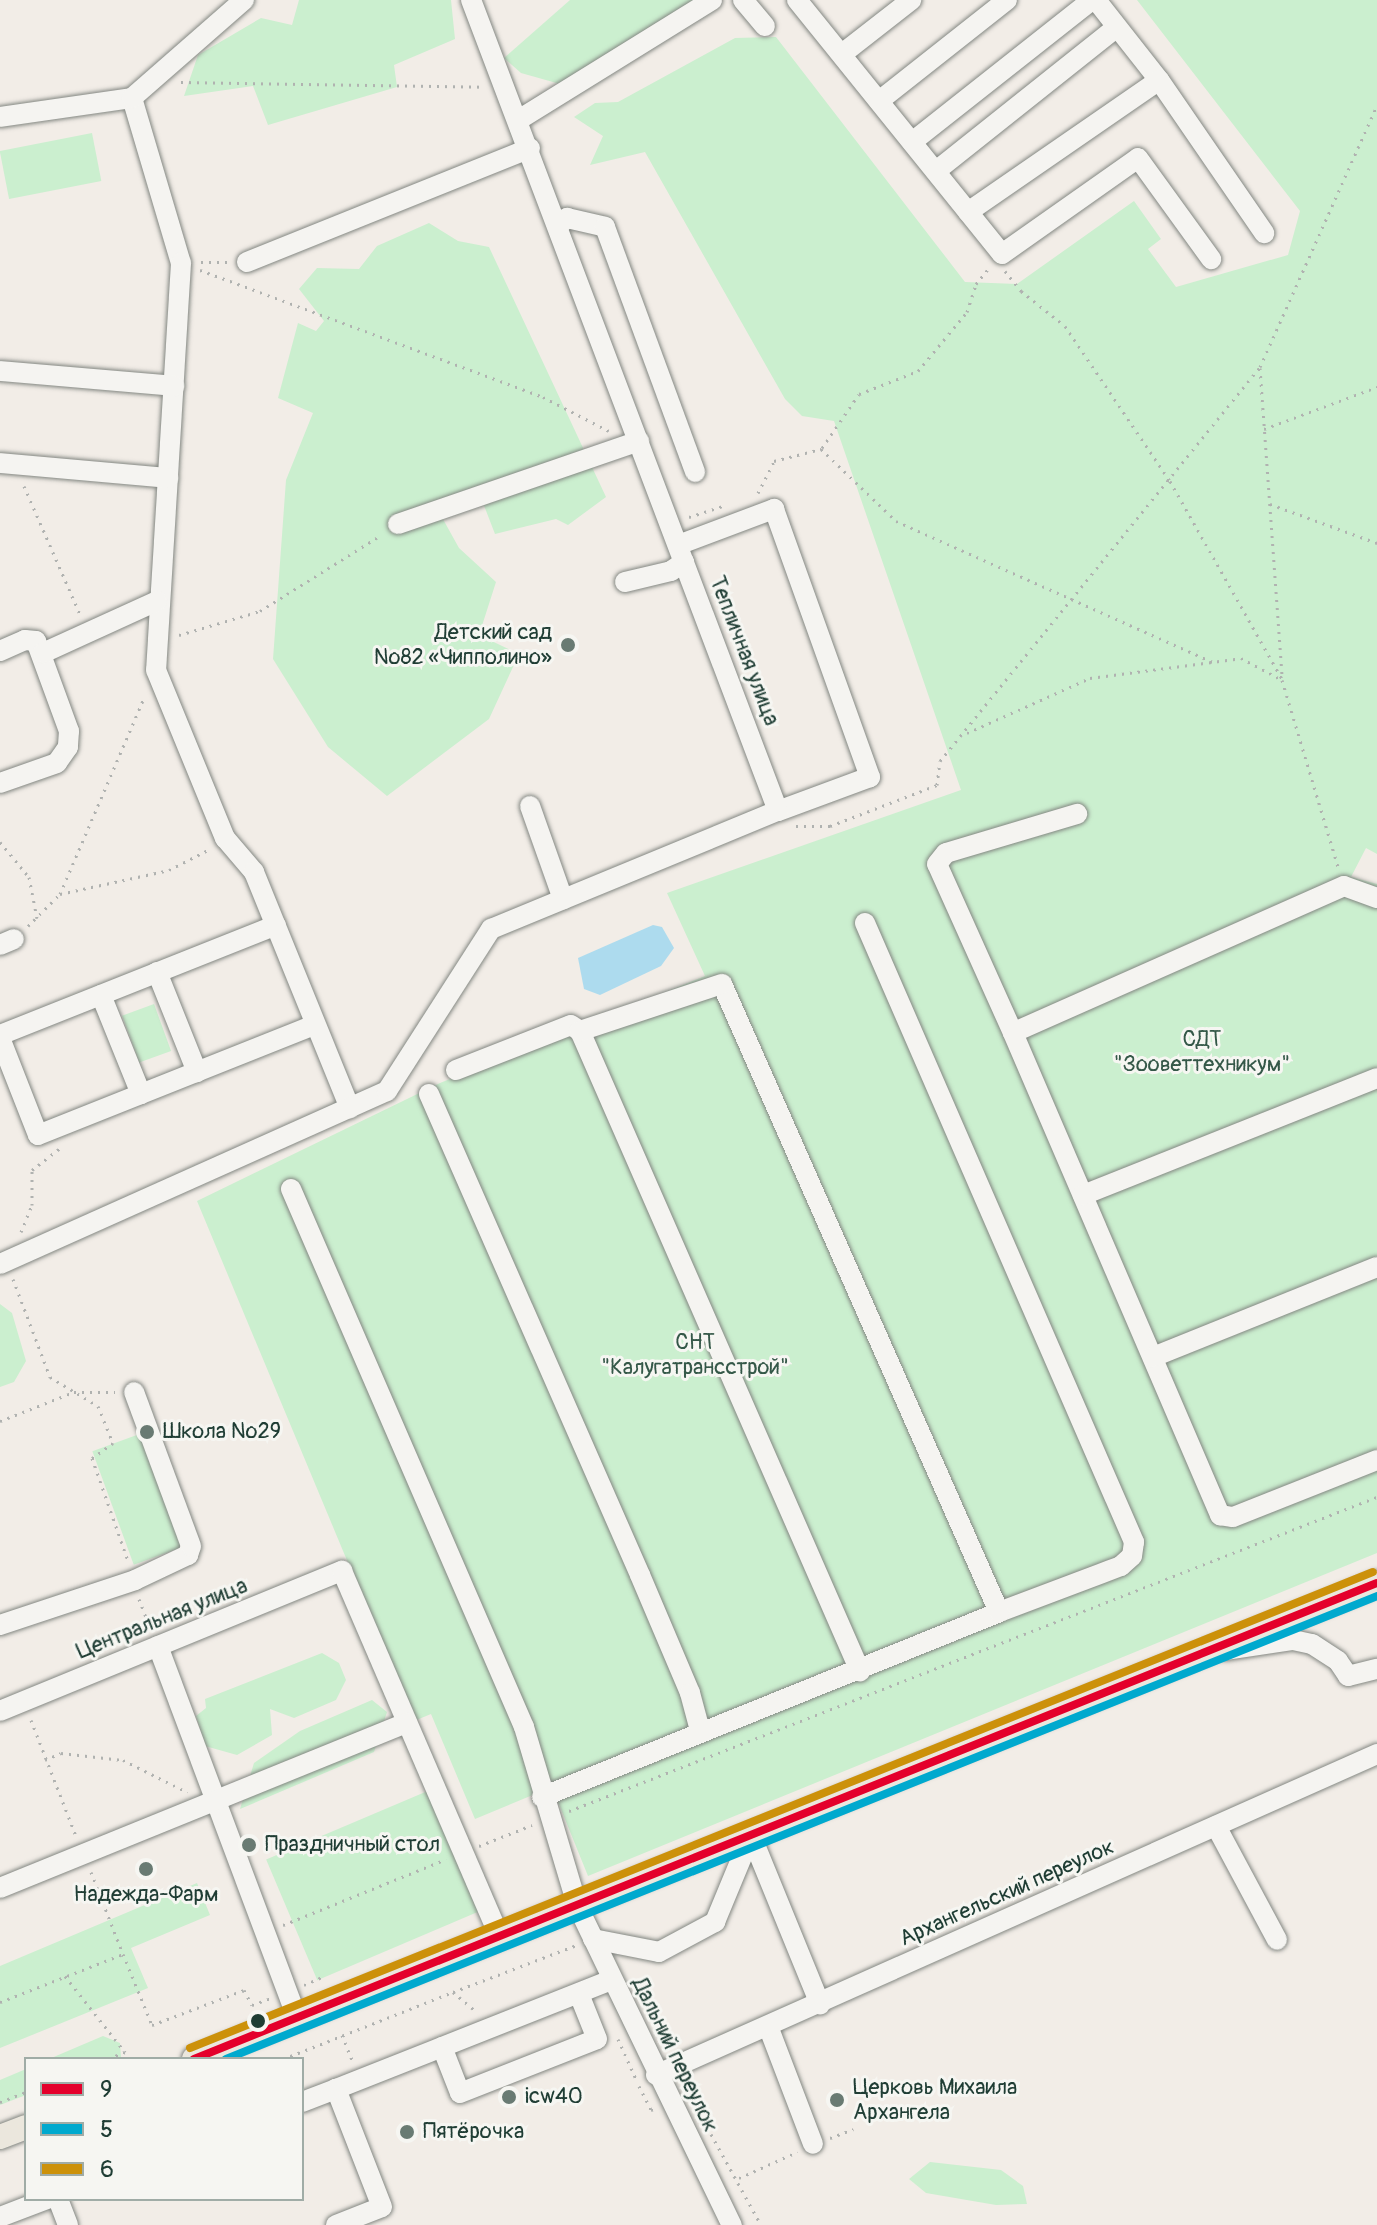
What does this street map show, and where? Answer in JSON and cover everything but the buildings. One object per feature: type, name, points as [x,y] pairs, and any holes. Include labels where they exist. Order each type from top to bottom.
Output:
[{"type":"main road","points":[[199,2057],[1377,1583]]},
{"type":"main road","points":[[0,2137],[24,2128]]},
{"type":"street","points":[[0,117],[132,98],[244,0]]},
{"type":"street","name":"Тепличная улица","points":[[471,0],[520,119],[670,523],[772,814]]},
{"type":"street","points":[[520,119],[712,0]]},
{"type":"street","points":[[743,0],[765,26]]},
{"type":"street","points":[[842,54],[911,0]]},
{"type":"street","points":[[879,101],[1007,0]]},
{"type":"street","points":[[912,142],[1094,0],[1159,80],[1264,233]]},
{"type":"street","points":[[809,4],[842,54],[1002,254],[1138,158],[1211,259]]},
{"type":"street","points":[[936,171],[1117,27]]},
{"type":"street","points":[[968,212],[1159,80]]},
{"type":"street","points":[[132,98],[181,263],[157,601],[156,670],[225,838],[254,872],[350,1108]]},
{"type":"street","points":[[247,262],[530,148]]},
{"type":"street","points":[[559,225],[567,218],[605,227],[695,472]]},
{"type":"street","points":[[0,371],[174,386]]},
{"type":"street","points":[[398,524],[639,441]]},
{"type":"street","points":[[8,464],[168,478]]},
{"type":"street","points":[[9,1259],[387,1091],[491,929],[870,777],[774,509],[744,520],[681,554],[671,571],[625,582]]},
{"type":"street","points":[[43,653],[157,601]]},
{"type":"street","points":[[0,651],[31,639],[43,653],[69,731],[68,747],[57,763],[0,783]]},
{"type":"street","points":[[530,806],[563,899]]},
{"type":"street","points":[[1077,814],[946,853],[937,864],[1220,1515],[1233,1517],[1377,1460]]},
{"type":"street","points":[[1013,1033],[1344,886],[1377,898]]},
{"type":"street","points":[[542,1797],[700,1731],[860,1671],[999,1612],[1121,1566],[1132,1556],[1134,1542],[865,923]]},
{"type":"street","points":[[276,925],[0,1036],[38,1135],[315,1025]]},
{"type":"street","points":[[157,972],[197,1072]]},
{"type":"street","points":[[580,1031],[722,984],[999,1612]]},
{"type":"street","points":[[101,995],[141,1094]]},
{"type":"street","points":[[456,1070],[571,1025],[580,1031],[860,1671]]},
{"type":"street","points":[[1083,1195],[1377,1078]]},
{"type":"street","points":[[429,1094],[640,1575],[690,1693],[700,1731]]},
{"type":"street","name":"Дальний переулок","points":[[291,1189],[524,1727],[548,1819],[577,1905],[656,2075],[732,2225]]},
{"type":"street","points":[[1153,1357],[1377,1267]]},
{"type":"street","points":[[0,1625],[135,1580],[188,1555],[191,1546],[134,1392]]},
{"type":"street","name":"Центральная улица","points":[[0,1711],[342,1571],[407,1723]]},
{"type":"street","points":[[1202,1654],[1293,1640],[1312,1644],[1338,1661],[1348,1676],[1377,1669]]},
{"type":"street","points":[[158,1646],[297,2018]]},
{"type":"street","points":[[0,1888],[407,1723],[499,1936]]},
{"type":"street","name":"Архангельский переулок","points":[[656,2075],[1377,1754]]},
{"type":"street","points":[[1216,1826],[1277,1940]]},
{"type":"street","points":[[593,1939],[659,1952],[715,1922],[751,1835]]},
{"type":"street","points":[[751,1835],[820,2004]]},
{"type":"street","points":[[304,2101],[612,1980]]},
{"type":"street","points":[[442,2047],[460,2093],[597,2039],[579,1994]]},
{"type":"street","points":[[768,2026],[813,2144]]},
{"type":"street","points":[[336,2089],[382,2207],[336,2225]]},
{"type":"street","points":[[0,2217],[42,2201]]},
{"type":"street","points":[[59,2201],[68,2225]]},
{"type":"path","points":[[153,81],[507,88]]},
{"type":"path","points":[[772,814],[793,826],[830,826],[937,785],[940,761],[1074,600],[1260,367],[1377,105]]},
{"type":"path","points":[[744,520],[774,461],[821,449],[859,394],[918,371],[967,312],[976,284],[999,261],[1021,291],[1065,326],[1170,481],[1282,680],[1344,886]]},
{"type":"path","points":[[181,263],[247,262]]},
{"type":"path","points":[[181,263],[543,397],[639,441]]},
{"type":"path","points":[[1260,367],[1282,680]]},
{"type":"path","points":[[1264,429],[1377,387]]},
{"type":"path","points":[[821,449],[896,521],[1213,662]]},
{"type":"path","points":[[8,464],[87,633]]},
{"type":"path","points":[[670,523],[728,504]]},
{"type":"path","points":[[1270,504],[1377,543]]},
{"type":"path","points":[[157,643],[260,611],[398,524]]},
{"type":"path","points":[[964,734],[1090,678],[1241,658],[1282,680]]},
{"type":"path","points":[[7,942],[60,894],[156,670]]},
{"type":"path","points":[[60,894],[169,870],[225,838]]},
{"type":"path","points":[[0,842],[29,877],[37,918]]},
{"type":"path","points":[[79,1119],[58,1155],[32,1170],[32,1205],[9,1259],[50,1377],[98,1406],[113,1443],[92,1458],[158,1646]]},
{"type":"path","points":[[0,1421],[74,1392],[134,1392]]},
{"type":"path","points":[[265,1933],[463,1852],[1377,1497]]},
{"type":"path","points":[[25,1702],[45,1760],[152,2025],[244,1990],[252,2005],[270,1998]]},
{"type":"path","points":[[45,1760],[61,1753],[123,1760],[165,1784],[214,1801]]},
{"type":"path","points":[[288,2057],[593,1939]]},
{"type":"path","points":[[0,2002],[123,1954]]},
{"type":"path","points":[[65,1976],[125,2052],[113,2057]]},
{"type":"path","points":[[453,1992],[494,2027]]},
{"type":"path","points":[[611,2025],[651,2110]]},
{"type":"path","points":[[342,2035],[360,2080]]},
{"type":"path","points":[[0,2102],[24,2093]]},
{"type":"path","points":[[710,2132],[761,2225]]},
{"type":"green space","points":[[299,0],[451,0],[455,39],[394,65],[397,87],[268,125],[253,86],[184,96],[198,55],[261,18],[292,25]]},
{"type":"green space","points":[[570,0],[697,0],[560,84],[521,73],[504,58]]},
{"type":"green space","points":[[1137,0],[1377,0],[1377,854],[1366,848],[1351,877],[1377,884],[1377,1553],[588,1876],[552,1787],[475,1819],[431,1714],[414,1721],[197,1201],[440,1083],[705,976],[667,893],[961,790],[834,421],[802,416],[785,399],[645,152],[590,165],[603,136],[574,117],[595,103],[618,102],[735,38],[776,37],[965,282],[1017,284],[1134,201],[1161,239],[1148,249],[1176,287],[1288,255],[1300,211]]},
{"type":"green space","points":[[92,133],[101,181],[9,199],[0,151]]},
{"type":"green space","points":[[429,223],[458,241],[489,247],[606,497],[568,525],[556,519],[495,534],[478,490],[434,503],[459,548],[496,582],[479,635],[519,654],[489,719],[387,796],[328,747],[273,659],[286,480],[313,413],[278,398],[298,323],[316,331],[324,321],[299,289],[317,268],[359,269],[377,246]]},
{"type":"green space","points":[[154,1004],[171,1051],[139,1063],[122,1016]]},
{"type":"green space","points":[[0,1304],[12,1313],[26,1361],[14,1382],[0,1387]]},
{"type":"green space","points":[[145,1432],[186,1546],[134,1565],[92,1451]]},
{"type":"green space","points":[[322,1653],[339,1663],[346,1680],[336,1700],[294,1718],[270,1709],[272,1735],[237,1755],[205,1746],[196,1716],[206,1708],[205,1699]]},
{"type":"green space","points":[[372,1700],[387,1712],[374,1752],[240,1809],[254,1763],[300,1731]]},
{"type":"green space","points":[[430,1790],[481,1911],[317,1980],[266,1860]]},
{"type":"green space","points":[[197,1883],[210,1915],[131,1948],[148,1988],[0,2048],[0,1966]]},
{"type":"green space","points":[[103,2036],[120,2043],[121,2057],[54,2057]]},
{"type":"green space","points":[[24,2070],[24,2096],[0,2105],[0,2080]]},
{"type":"green space","points":[[930,2162],[1001,2170],[1023,2186],[1027,2204],[996,2205],[926,2193],[909,2179]]},
{"type":"water","points":[[653,925],[662,927],[674,948],[661,966],[600,995],[584,989],[578,958]]},
{"type":"transit line","name":"6","points":[[190,2048],[1373,1572]]},
{"type":"transit line","name":"9","points":[[199,2057],[1377,1583]]},
{"type":"transit line","name":"5","points":[[231,2057],[1377,1596]]},
{"type":"place","name":"Детский сад №82 «Чипполино»","points":[[568,645]]},
{"type":"place","name":"Школа №29","points":[[147,1432]]},
{"type":"place","name":"Праздничный стол","points":[[249,1845]]},
{"type":"place","name":"Надежда-Фарм","points":[[146,1869]]},
{"type":"place","name":"icw40","points":[[509,2097]]},
{"type":"place","name":"Церковь Михаила Архангела","points":[[837,2100]]},
{"type":"place","name":"Пятёрочка","points":[[407,2132]]},
{"type":"park label","name":"СДТ \"Зооветтехникум\"","points":[[1202,1052]]},
{"type":"park label","name":"СНТ \"Калугатрансстрой\"","points":[[695,1354]]}]
